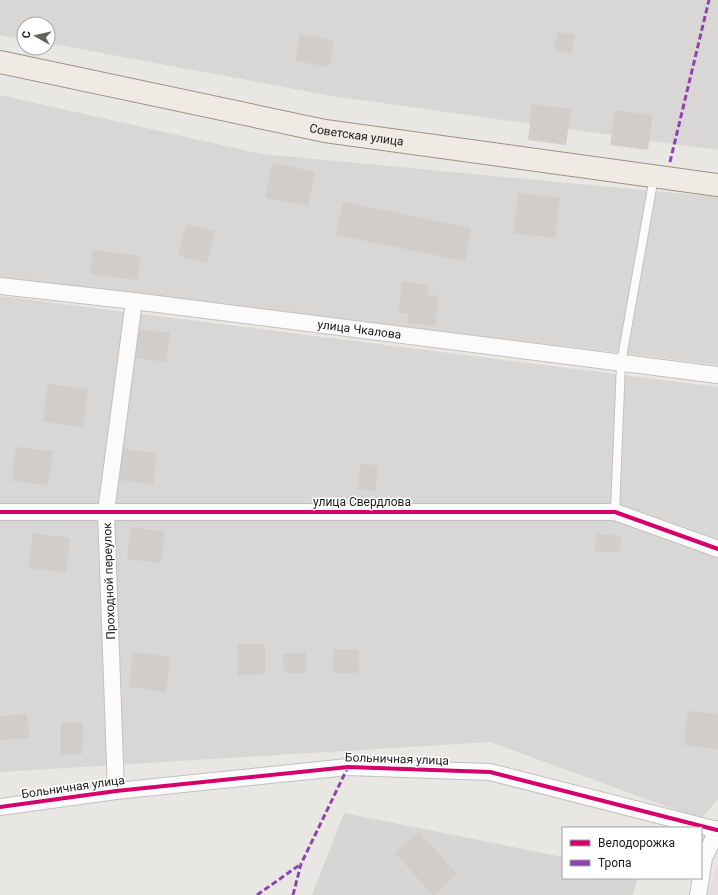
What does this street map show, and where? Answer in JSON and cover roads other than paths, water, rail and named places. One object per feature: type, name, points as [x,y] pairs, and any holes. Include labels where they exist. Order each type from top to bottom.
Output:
[{"type":"main road","name":"Советская улица","points":[[0,62],[325,131],[718,185]]},
{"type":"street","name":"улица Чкалова","points":[[0,286],[134,301],[718,375]]},
{"type":"street","name":"Проходной переулок","points":[[116,791],[106,512],[134,301]]},
{"type":"street","name":"улица Свердлова","points":[[0,512],[615,512],[718,549]]},
{"type":"street","name":"Больничная улица","points":[[0,807],[116,791],[348,767],[490,772],[718,830],[704,858],[702,871]]},
{"type":"street","name":"Больничная улица","points":[[698,895],[701,879]]},
{"type":"lane","points":[[615,512],[621,363],[654,176]]}]
